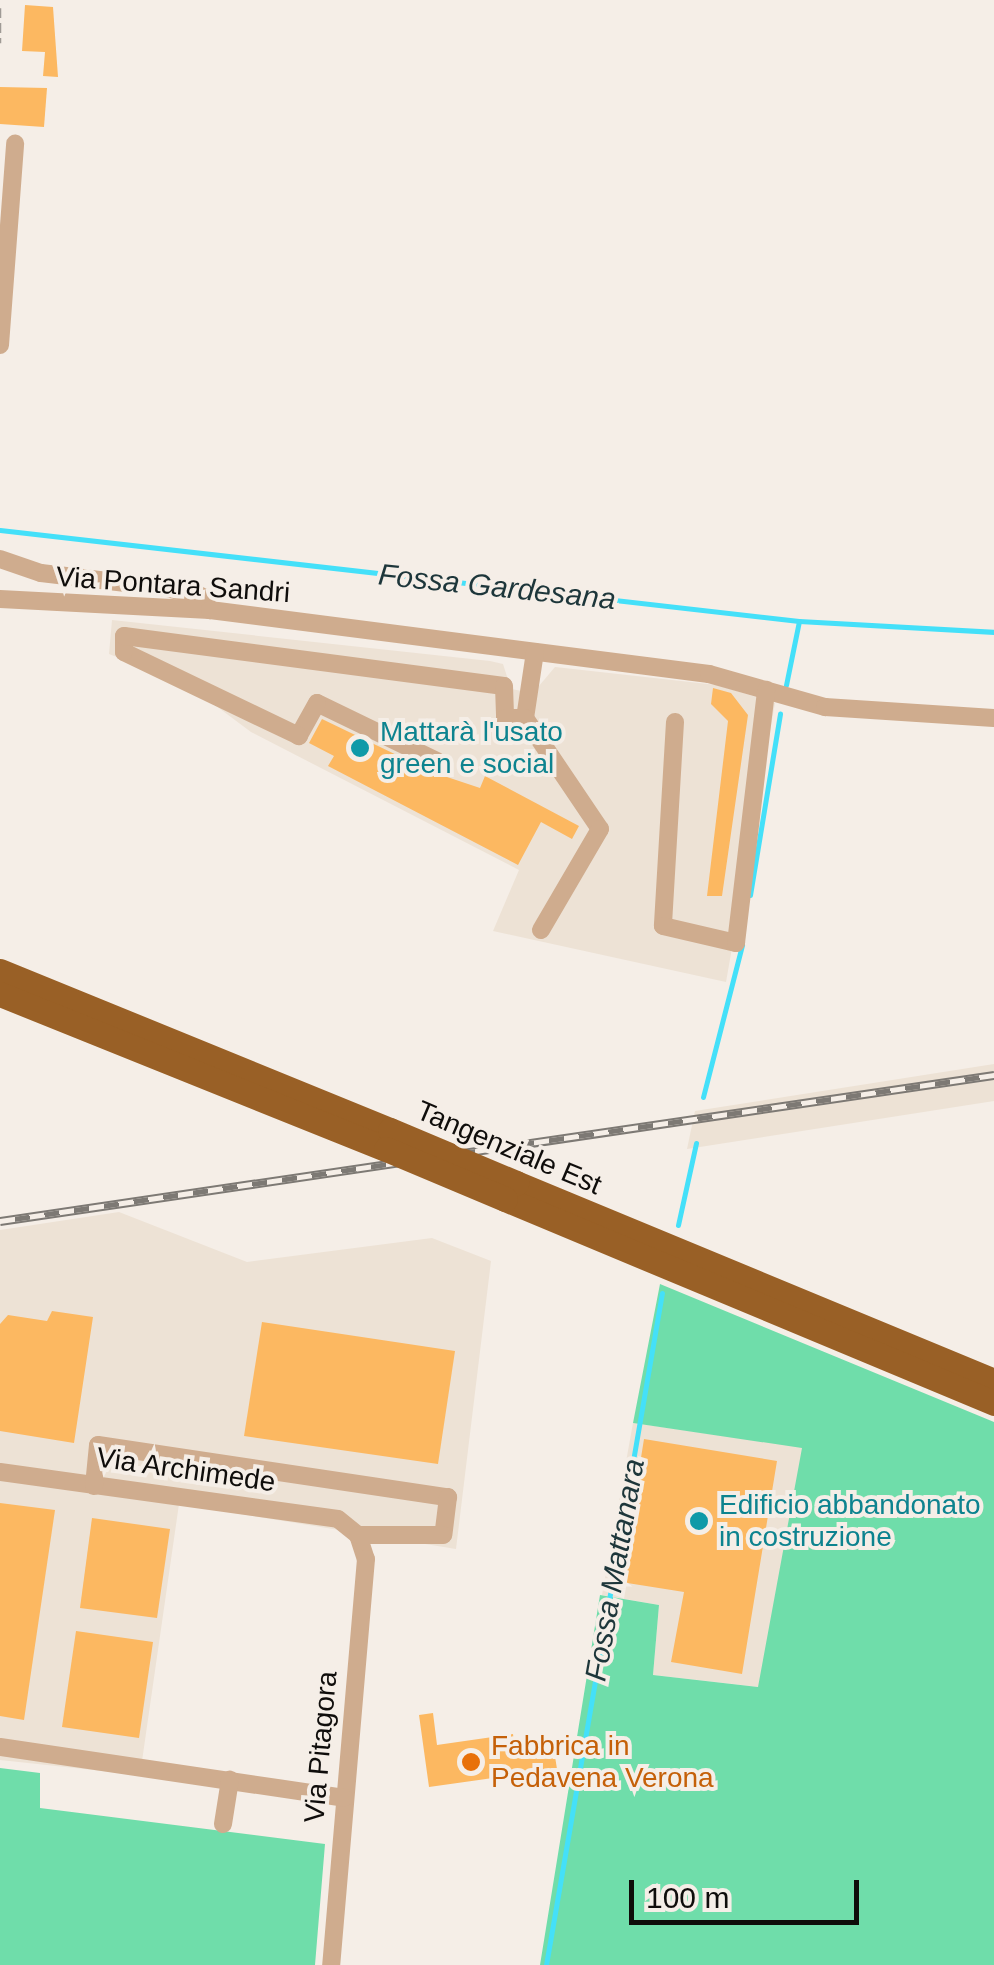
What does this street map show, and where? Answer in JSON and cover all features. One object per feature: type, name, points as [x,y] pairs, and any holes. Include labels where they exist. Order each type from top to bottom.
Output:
[{"type":"highway","name":"Tangenziale Est","points":[[0,971],[994,1403]]},
{"type":"highway","name":"Tangenziale Est","points":[[0,994],[388,1140]]},
{"type":"highway","name":"Tangenziale Est","points":[[510,1191],[994,1381]]},
{"type":"street","points":[[0,345],[15,144]]},
{"type":"street","points":[[0,559],[41,574],[166,588],[201,596],[210,610]]},
{"type":"street","name":"Via Pontara Sandri","points":[[0,598],[210,610],[535,652],[766,690],[826,707],[994,718]]},
{"type":"street","points":[[437,761],[317,703],[299,736],[124,652],[124,636],[504,686],[505,718],[525,718]]},
{"type":"street","points":[[535,652],[525,718],[600,829],[541,930]]},
{"type":"street","points":[[676,722],[663,926],[736,943],[766,690]]},
{"type":"street","points":[[94,1486],[98,1445],[448,1497],[443,1534],[358,1535]]},
{"type":"street","name":"Via Archimede","points":[[0,1472],[338,1519],[358,1535]]},
{"type":"street","name":"Via Pitagora","points":[[330,1965],[366,1559],[358,1535]]},
{"type":"street","points":[[0,1747],[344,1798]]},
{"type":"street","points":[[224,1824],[230,1780]]},
{"type":"path","points":[[0,8],[0,44]]},
{"type":"shaded area","points":[[112,620],[490,661],[503,664],[511,689],[533,693],[555,667],[717,685],[775,703],[726,982],[493,931],[519,870],[251,732],[188,685],[109,654]]},
{"type":"shaded area","points":[[994,1064],[994,1101],[687,1149],[695,1111]]},
{"type":"shaded area","points":[[119,1212],[247,1262],[432,1238],[491,1261],[456,1549],[179,1504],[140,1775],[0,1760],[0,1230]]},
{"type":"shaded area","name":"Edificio abbandonato in costruzione","points":[[633,1423],[803,1447],[759,1687],[653,1675],[659,1605],[602,1595]]},
{"type":"green space","points":[[660,1284],[994,1422],[994,1965],[540,1965],[600,1595],[659,1605],[653,1675],[758,1687],[802,1448],[633,1423]]},
{"type":"green space","points":[[0,1768],[40,1773],[40,1808],[325,1844],[315,1965],[0,1965]]},
{"type":"building","points":[[25,5],[53,7],[58,77],[43,76],[45,52],[22,51]]},
{"type":"building","points":[[0,87],[47,88],[44,127],[0,124]]},
{"type":"building","points":[[713,688],[731,693],[748,715],[722,896],[707,896],[728,721],[711,704]]},
{"type":"building","points":[[322,719],[432,772],[480,788],[485,776],[579,826],[572,839],[541,822],[518,865],[328,766],[334,756],[309,743]]},
{"type":"building","points":[[52,1311],[93,1317],[74,1443],[0,1431],[0,1324],[8,1315],[47,1321]]},
{"type":"building","points":[[262,1322],[455,1351],[438,1464],[244,1436]]},
{"type":"building","name":"Edificio abbandonato in costruzione","points":[[644,1439],[777,1461],[742,1674],[671,1662],[684,1592],[621,1582]]},
{"type":"building","points":[[0,1503],[55,1510],[24,1720],[0,1716]]},
{"type":"building","points":[[92,1518],[170,1529],[157,1618],[80,1608]]},
{"type":"building","points":[[76,1631],[153,1642],[139,1738],[62,1727]]},
{"type":"building","name":"Fabbrica in Pedavena Verona","points":[[433,1713],[437,1745],[513,1734],[515,1750],[553,1744],[557,1769],[429,1787],[419,1715]]},
{"type":"waterway","name":"Fossa Gardesana","points":[[0,530],[799,621],[994,632]]},
{"type":"waterway","name":"Fossa Mattanara","points":[[786,685],[799,621]]},
{"type":"waterway","name":"Fossa Mattanara","points":[[750,895],[780,713]]},
{"type":"waterway","name":"Fossa Mattanara","points":[[703,1097],[742,945]]},
{"type":"waterway","name":"Fossa Mattanara","points":[[678,1225],[696,1143]]},
{"type":"waterway","name":"Fossa Mattanara","points":[[546,1965],[662,1293]]},
{"type":"railway","points":[[0,1221],[994,1075]]},
{"type":"place","name":"Mattarà l'usato green e social","points":[[360,748]]},
{"type":"place","name":"Edificio abbandonato in costruzione","points":[[699,1521]]},
{"type":"place","name":"Fabbrica in Pedavena Verona","points":[[471,1762]]}]
